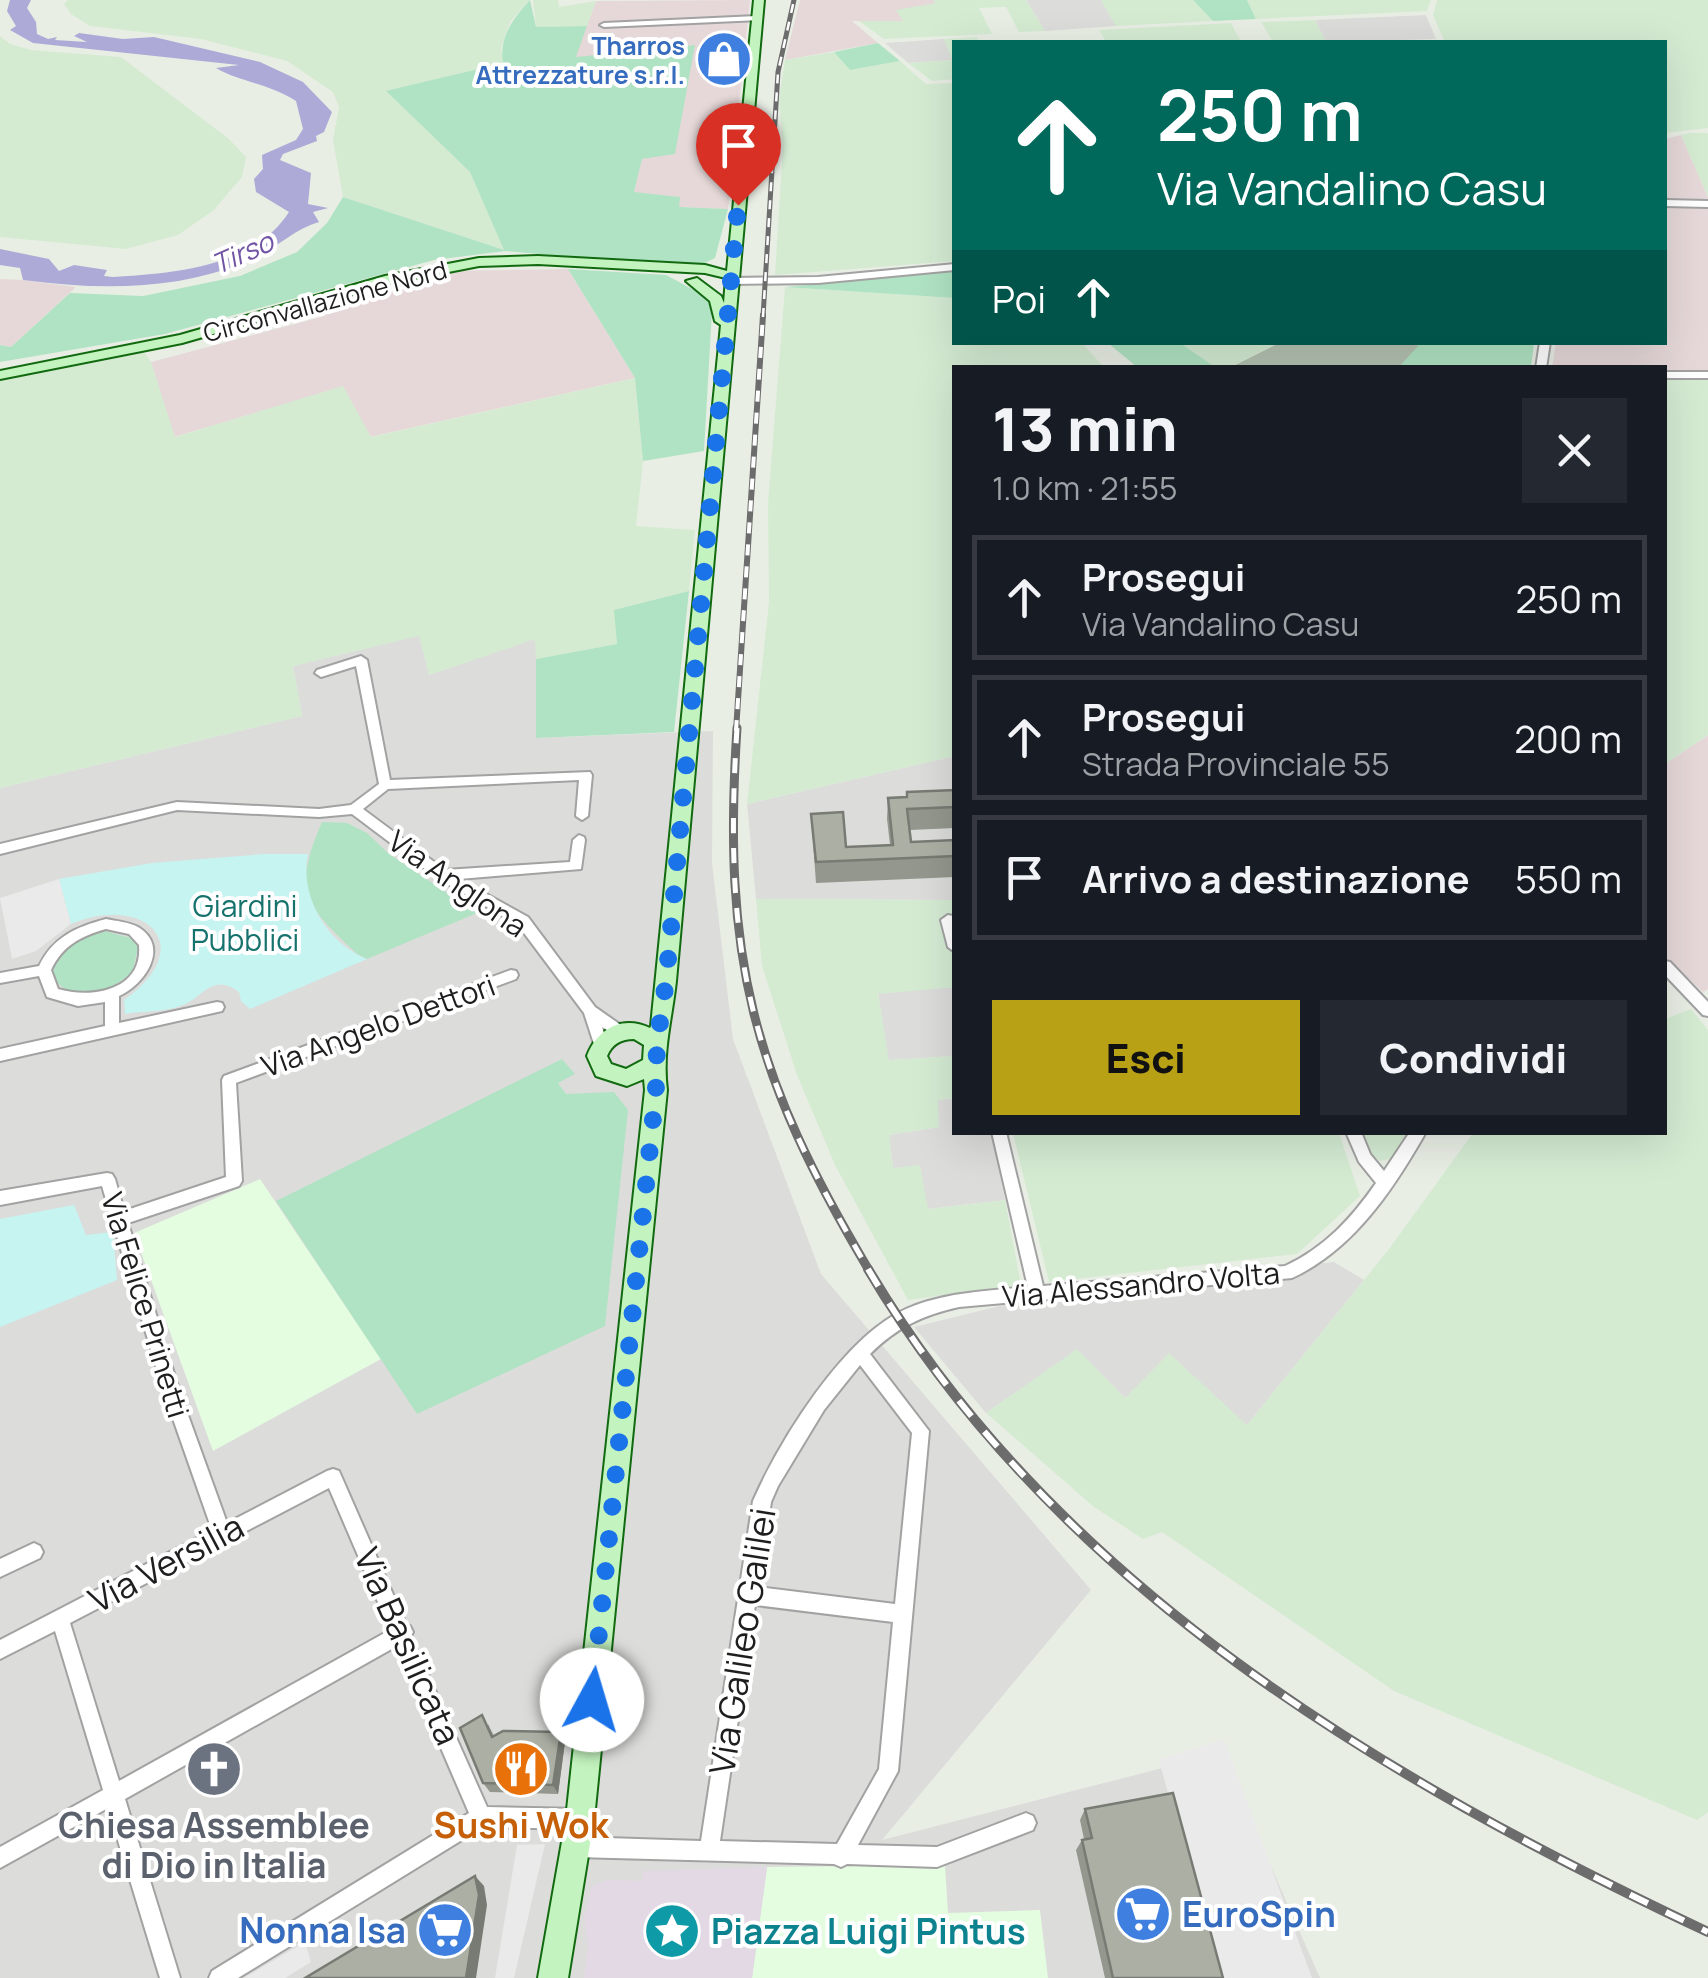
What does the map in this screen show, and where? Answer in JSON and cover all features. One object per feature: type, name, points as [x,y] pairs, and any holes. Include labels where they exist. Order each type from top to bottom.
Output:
[{"type":"main road","points":[[651,1116],[640,1090],[603,1070],[597,1056],[600,1046],[637,1035],[662,1005],[759,0]]},
{"type":"main road","points":[[705,269],[724,258],[735,236]]},
{"type":"main road","name":"Circonvallazione Nord","points":[[0,375],[182,339],[390,279],[454,266],[538,260],[654,270],[705,269],[732,279]]},
{"type":"main road","name":"Circonvallazione Nord","points":[[654,270],[692,282],[732,279]]},
{"type":"main road","points":[[692,282],[716,299],[727,339]]},
{"type":"main road","points":[[553,1978],[578,1833],[656,1090],[653,1065],[657,1051],[637,1035]]},
{"type":"main road","points":[[622,1078],[637,1076],[653,1065]]},
{"type":"street","points":[[604,25],[757,18]]},
{"type":"street","points":[[1667,202],[1708,204]]},
{"type":"street","points":[[732,279],[818,280],[952,266]]},
{"type":"street","points":[[1667,375],[1708,375]]},
{"type":"street","points":[[321,673],[361,660],[385,785]]},
{"type":"street","points":[[0,849],[177,806],[319,813],[354,810],[385,785],[586,775],[582,816]]},
{"type":"street","name":"Via Anglona","points":[[354,810],[442,874],[523,921],[590,1011],[600,1046]]},
{"type":"street","points":[[442,874],[576,866],[579,840]]},
{"type":"street","points":[[948,920],[952,935]]},
{"type":"street","points":[[106,924],[140,932],[148,944],[149,958],[142,973],[112,996],[87,1002],[66,1000],[52,994],[44,970],[52,952],[67,938],[106,924]]},
{"type":"street","points":[[1667,968],[1708,1011]]},
{"type":"street","points":[[0,978],[44,970]]},
{"type":"street","name":"Via Angelo Dettori","points":[[119,1219],[234,1181],[229,1080],[511,975]]},
{"type":"street","points":[[112,996],[112,1031]]},
{"type":"street","points":[[0,1054],[217,1007]]},
{"type":"street","name":"Via Anglona","points":[[590,1011],[637,1035]]},
{"type":"street","points":[[1000,1135],[1037,1292]]},
{"type":"street","points":[[1354,1135],[1364,1158],[1384,1182]]},
{"type":"street","name":"Via Alessandro Volta","points":[[865,1348],[897,1321],[928,1307],[1037,1292],[1286,1274],[1312,1264],[1338,1242],[1418,1135]]},
{"type":"street","name":"Via Felice Prinetti","points":[[0,1198],[107,1179],[172,1394],[222,1534]]},
{"type":"street","points":[[841,1857],[888,1771],[921,1430],[865,1348]]},
{"type":"street","name":"Via Galileo Galilei","points":[[708,1852],[762,1501],[777,1466],[865,1348]]},
{"type":"street","name":"Via Versilia","points":[[0,1650],[333,1476]]},
{"type":"street","name":"Via Basilicata","points":[[333,1476],[482,1817]]},
{"type":"street","points":[[0,1568],[34,1552]]},
{"type":"street","points":[[750,1595],[903,1614]]},
{"type":"street","points":[[60,1619],[170,1978]]},
{"type":"street","points":[[0,1858],[404,1632]]},
{"type":"street","points":[[220,1978],[482,1817],[708,1852],[841,1857],[937,1857],[1026,1823]]},
{"type":"shaded area","points":[[68,0],[530,0],[510,22],[501,48],[504,62],[387,92],[470,172],[505,251],[343,197],[333,140],[339,107],[333,92],[287,61],[201,39],[90,26],[71,14],[64,4]]},
{"type":"shaded area","points":[[530,0],[536,27],[587,26],[576,57],[695,45],[675,154],[642,159],[634,192],[680,197],[679,207],[728,209],[715,258],[696,267],[505,251],[434,260],[165,334],[0,362],[0,345],[11,347],[70,293],[143,296],[240,276],[297,252],[327,223],[343,197],[504,250],[470,172],[386,91],[503,63],[505,36]]},
{"type":"shaded area","points":[[533,0],[558,0],[559,7],[596,1],[587,26],[536,27]]},
{"type":"shaded area","points":[[750,0],[728,209],[678,207],[679,197],[634,193],[641,159],[575,57],[596,1]]},
{"type":"shaded area","points":[[800,0],[937,3],[897,11],[904,21],[852,21],[878,43],[785,60]]},
{"type":"shaded area","points":[[933,0],[1026,0],[1045,31],[1019,32],[1006,7],[979,8],[992,34],[884,39],[859,21],[903,21],[896,10],[936,3]]},
{"type":"shaded area","points":[[1026,0],[1101,0],[1116,26],[1045,31]]},
{"type":"shaded area","points":[[1101,0],[1193,0],[1213,21],[1116,26]]},
{"type":"shaded area","points":[[1193,0],[1247,0],[1256,19],[1213,21]]},
{"type":"shaded area","points":[[1247,0],[1431,0],[1427,11],[1256,19]]},
{"type":"shaded area","points":[[1437,0],[1708,0],[1708,128],[1667,133],[1667,40],[1444,40],[1433,15]]},
{"type":"shaded area","points":[[1426,15],[1436,39],[1325,40],[1315,20]]},
{"type":"shaded area","points":[[1315,20],[1325,40],[1272,40],[1261,22]]},
{"type":"shaded area","points":[[1231,23],[1240,40],[1105,40],[1099,30]]},
{"type":"shaded area","points":[[0,36],[10,44],[31,50],[121,57],[229,139],[246,157],[242,177],[214,210],[178,235],[126,249],[0,237]]},
{"type":"shaded area","points":[[944,39],[952,60],[908,63],[885,43]]},
{"type":"shaded area","points":[[944,39],[978,40],[952,40],[952,60]]},
{"type":"shaded area","points":[[878,43],[900,61],[850,70],[834,52]]},
{"type":"shaded area","points":[[834,52],[850,70],[900,61],[926,84],[952,83],[952,261],[775,275],[783,146],[779,99],[785,60]]},
{"type":"shaded area","points":[[952,60],[952,79],[932,81],[908,63]]},
{"type":"shaded area","points":[[1708,133],[1708,197],[1681,135]]},
{"type":"shaded area","points":[[1681,135],[1708,197],[1708,372],[1667,371],[1667,365],[1552,365],[1556,345],[1667,345],[1667,138]]},
{"type":"shaded area","points":[[568,269],[635,378],[370,437],[343,387],[174,437],[151,362],[325,316],[321,309],[444,271]]},
{"type":"shaded area","points":[[568,269],[666,275],[707,297],[712,311],[704,451],[643,461],[635,378]]},
{"type":"shaded area","points":[[952,271],[952,298],[785,287]]},
{"type":"shaded area","points":[[0,279],[76,287],[11,347],[0,345]]},
{"type":"shaded area","points":[[785,287],[952,298],[952,345],[1084,345],[1102,365],[952,365],[952,757],[747,804],[769,602],[768,503]]},
{"type":"shaded area","points":[[1110,345],[1183,345],[1212,365],[1135,365]]},
{"type":"shaded area","points":[[1183,345],[1275,345],[1235,365],[1212,365]]},
{"type":"shaded area","points":[[1275,345],[1419,346],[1401,365],[1235,365]]},
{"type":"shaded area","points":[[1534,345],[1531,365],[1401,365],[1418,346]]},
{"type":"shaded area","points":[[143,351],[151,362],[175,437],[343,386],[371,437],[635,378],[643,461],[636,526],[695,530],[689,591],[615,610],[617,644],[536,659],[535,639],[429,675],[419,636],[293,666],[302,716],[0,788],[0,378]]},
{"type":"shaded area","points":[[1708,379],[1708,735],[1667,763],[1667,380]]},
{"type":"shaded area","points":[[689,591],[674,732],[536,738],[536,659],[617,644],[614,610]]},
{"type":"shaded area","points":[[420,635],[429,675],[536,638],[536,738],[713,731],[712,863],[733,1039],[821,1274],[1091,1590],[882,1840],[1221,1753],[1320,1978],[0,1978],[0,788],[302,716],[293,666]]},
{"type":"shaded area","points":[[1708,735],[1708,989],[1703,992],[1667,959],[1667,763]]},
{"type":"shaded area","points":[[952,757],[952,900],[756,899],[747,804]]},
{"type":"shaded area","points":[[322,822],[347,823],[367,833],[389,854],[477,913],[367,959],[357,954],[325,922],[308,896],[307,865]]},
{"type":"shaded area","points":[[59,879],[71,924],[36,951],[12,959],[0,898]]},
{"type":"shaded area","points":[[756,899],[952,900],[952,987],[878,994],[889,1060],[952,1056],[952,1098],[938,1100],[939,1127],[889,1135],[893,1168],[920,1165],[928,1209],[1005,1200],[1021,1285],[908,1300],[835,1165],[797,1075],[762,966]]},
{"type":"shaded area","points":[[104,931],[131,938],[138,947],[133,971],[114,985],[93,993],[71,992],[61,986],[53,977],[57,958],[77,940]]},
{"type":"shaded area","points":[[952,987],[952,1056],[888,1060],[878,993]]},
{"type":"shaded area","points":[[1691,1009],[1708,1030],[1708,1812],[1697,1820],[1394,1691],[1162,1532],[1143,1539],[1094,1507],[986,1413],[1077,1349],[1125,1398],[1169,1353],[1247,1425],[1389,1249],[1472,1135],[1667,1135],[1667,1018]]},
{"type":"shaded area","points":[[562,1059],[575,1074],[558,1083],[566,1094],[614,1092],[628,1110],[605,1326],[417,1414],[276,1201]]},
{"type":"shaded area","points":[[952,1098],[952,1135],[993,1135],[1005,1200],[927,1209],[920,1166],[893,1169],[889,1135],[939,1127],[937,1100]]},
{"type":"shaded area","points":[[1013,1135],[1340,1135],[1360,1196],[1297,1254],[1049,1282]]},
{"type":"shaded area","points":[[1361,1135],[1410,1135],[1390,1159],[1380,1161],[1368,1152]]},
{"type":"shaded area","points":[[260,1179],[381,1359],[213,1451],[134,1233]]},
{"type":"shaded area","points":[[1334,1262],[1364,1280],[1247,1425],[1125,1398],[1077,1350],[986,1413],[914,1327],[1040,1296]]},
{"type":"shaded area","points":[[1224,1739],[1312,1978],[1218,1978],[1159,1760]]},
{"type":"shaded area","points":[[545,1844],[514,1978],[495,1978],[517,1845]]},
{"type":"shaded area","points":[[945,1865],[948,1913],[1040,1910],[1048,1978],[752,1978],[767,1867]]},
{"type":"shaded area","name":"Piazza Luigi Pintus","points":[[767,1867],[752,1978],[584,1978],[588,1945],[584,1917],[592,1886],[607,1880],[642,1881],[643,1871]]},
{"type":"shaded area","points":[[305,1942],[311,1962],[285,1978],[244,1978]]},
{"type":"green space","name":"Giardini Pubblici","points":[[308,854],[308,886],[319,916],[340,942],[367,959],[250,1009],[241,1001],[239,992],[222,984],[177,1007],[125,1014],[124,1000],[147,980],[158,961],[160,944],[154,930],[140,920],[121,915],[97,916],[71,924],[59,879],[152,863]]},
{"type":"green space","points":[[74,1205],[86,1235],[113,1232],[117,1280],[0,1327],[0,1219]]},
{"type":"water","name":"Tirso","points":[[10,0],[31,0],[27,8],[36,22],[37,34],[48,39],[87,42],[74,36],[79,33],[123,39],[154,37],[260,62],[303,82],[332,112],[324,132],[316,136],[317,141],[283,154],[280,160],[311,173],[308,204],[328,208],[313,212],[319,222],[246,262],[164,283],[108,286],[23,280],[20,268],[0,265],[0,249],[49,259],[59,271],[74,265],[107,270],[104,276],[113,277],[186,269],[233,256],[274,231],[289,212],[256,192],[254,179],[263,169],[262,155],[296,140],[303,129],[296,101],[216,68],[239,65],[33,43],[10,30],[16,26],[7,11]]},
{"type":"building","points":[[952,790],[952,807],[907,809],[911,842],[952,840],[952,856],[816,862],[811,814],[843,812],[846,847],[893,845],[888,798],[907,797],[907,792]]},
{"type":"building","name":"Sushi Wok","points":[[482,1715],[492,1737],[503,1731],[561,1732],[553,1785],[483,1783],[460,1728]]},
{"type":"building","name":"EuroSpin","points":[[1173,1793],[1223,1978],[1113,1978],[1082,1840],[1092,1838],[1085,1809]]},
{"type":"building","points":[[475,1876],[479,1895],[466,1978],[305,1978]]},
{"type":"railway","points":[[763,317],[778,72],[794,0]]},
{"type":"railway","points":[[736,731],[763,315]]},
{"type":"railway","points":[[737,728],[735,883],[741,949],[754,1012],[772,1074],[797,1136],[870,1272]]},
{"type":"railway","points":[[870,1272],[945,1383],[1033,1485],[1131,1578],[1237,1662],[1349,1739],[1466,1809],[1708,1932]]},
{"type":"place","name":"Tharros Attrezzature s.r.l.","points":[[724,59]]},
{"type":"place","name":"Chiesa Assemblee di Dio in Italia","points":[[214,1769]]},
{"type":"place","name":"Sushi Wok","points":[[521,1769]]},
{"type":"place","name":"EuroSpin","points":[[1143,1914]]},
{"type":"place","name":"Nonna Isa","points":[[445,1930]]},
{"type":"place","name":"Piazza Luigi Pintus","points":[[672,1931]]},
{"type":"route","points":[[592,1700],[656,1090],[654,1042],[661,1026],[666,982],[678,815],[710,526],[738,205]]}]
